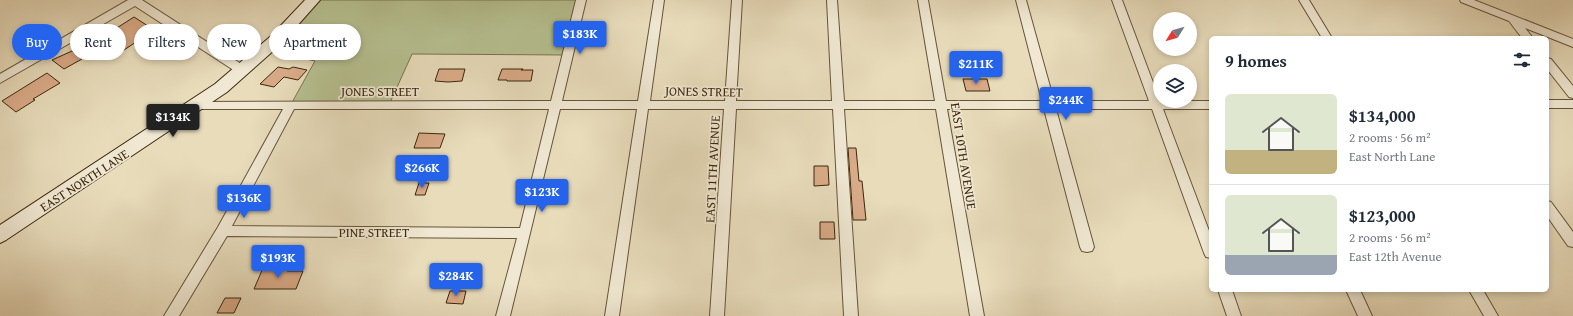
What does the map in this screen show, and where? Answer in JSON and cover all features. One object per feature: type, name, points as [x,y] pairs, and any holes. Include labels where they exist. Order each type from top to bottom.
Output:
[{"type":"street","points":[[0,79],[135,0],[242,70]]},
{"type":"street","name":"EAST NORTH LANE","points":[[0,235],[198,105],[242,70],[276,40],[313,0]]},
{"type":"street","points":[[503,316],[525,233],[581,0]]},
{"type":"street","points":[[612,316],[659,0]]},
{"type":"street","name":"EAST 11TH AVENUE","points":[[717,316],[729,106],[737,0]]},
{"type":"street","points":[[832,0],[837,106],[851,316]]},
{"type":"street","name":"EAST 10TH AVENUE","points":[[923,0],[977,316]]},
{"type":"street","points":[[1020,0],[1087,248]]},
{"type":"street","points":[[1116,0],[1153,95]]},
{"type":"street","points":[[1304,0],[1326,36]]},
{"type":"street","points":[[1465,0],[1573,44]]},
{"type":"street","points":[[1512,19],[1526,36]]},
{"type":"street","points":[[1549,64],[1573,94]]},
{"type":"street","points":[[1549,104],[1573,104]]},
{"type":"street","name":"JONES STREET","points":[[198,105],[1153,105]]},
{"type":"street","name":"JONES STREET","points":[[1197,105],[1209,105]]},
{"type":"street","points":[[171,316],[223,231],[290,106]]},
{"type":"street","points":[[1158,108],[1209,248]]},
{"type":"street","points":[[1549,209],[1573,242]]},
{"type":"street","name":"PINE STREET","points":[[223,231],[525,233]]},
{"type":"street","points":[[1226,292],[1234,316]]},
{"type":"street","points":[[1354,292],[1365,316]]},
{"type":"street","points":[[1477,292],[1491,316]]},
{"type":"green space","points":[[313,0],[581,0],[568,55],[412,54],[389,105],[290,106],[315,61],[310,60],[361,60],[361,24],[290,24]]},
{"type":"green space","points":[[269,46],[269,51],[265,50]]},
{"type":"building","points":[[134,17],[145,24],[134,24],[134,43],[126,49],[126,24],[123,24]]},
{"type":"building","points":[[70,52],[70,60],[80,60],[64,69],[52,60],[62,60],[62,56]]},
{"type":"building","points":[[278,67],[289,69],[293,67],[307,70],[298,80],[284,77],[274,87],[260,84]]},
{"type":"building","points":[[439,69],[465,69],[462,81],[448,82],[435,81]]},
{"type":"building","points":[[502,69],[533,70],[531,81],[498,80]]},
{"type":"building","points":[[47,73],[60,83],[33,99],[35,100],[16,112],[2,101]]},
{"type":"building","points":[[963,79],[987,79],[990,91],[966,91]]},
{"type":"building","points":[[419,133],[445,134],[440,148],[414,148]]},
{"type":"building","points":[[848,148],[856,148],[859,181],[862,181],[866,220],[853,220]]},
{"type":"building","points":[[814,166],[828,166],[829,185],[814,186]]},
{"type":"building","points":[[419,183],[429,183],[425,195],[415,195]]},
{"type":"building","points":[[820,222],[834,222],[835,239],[820,239]]},
{"type":"building","points":[[263,268],[303,271],[296,289],[254,289]]},
{"type":"building","points":[[450,291],[466,291],[463,304],[446,303]]},
{"type":"building","points":[[225,298],[241,298],[234,313],[217,313]]}]
